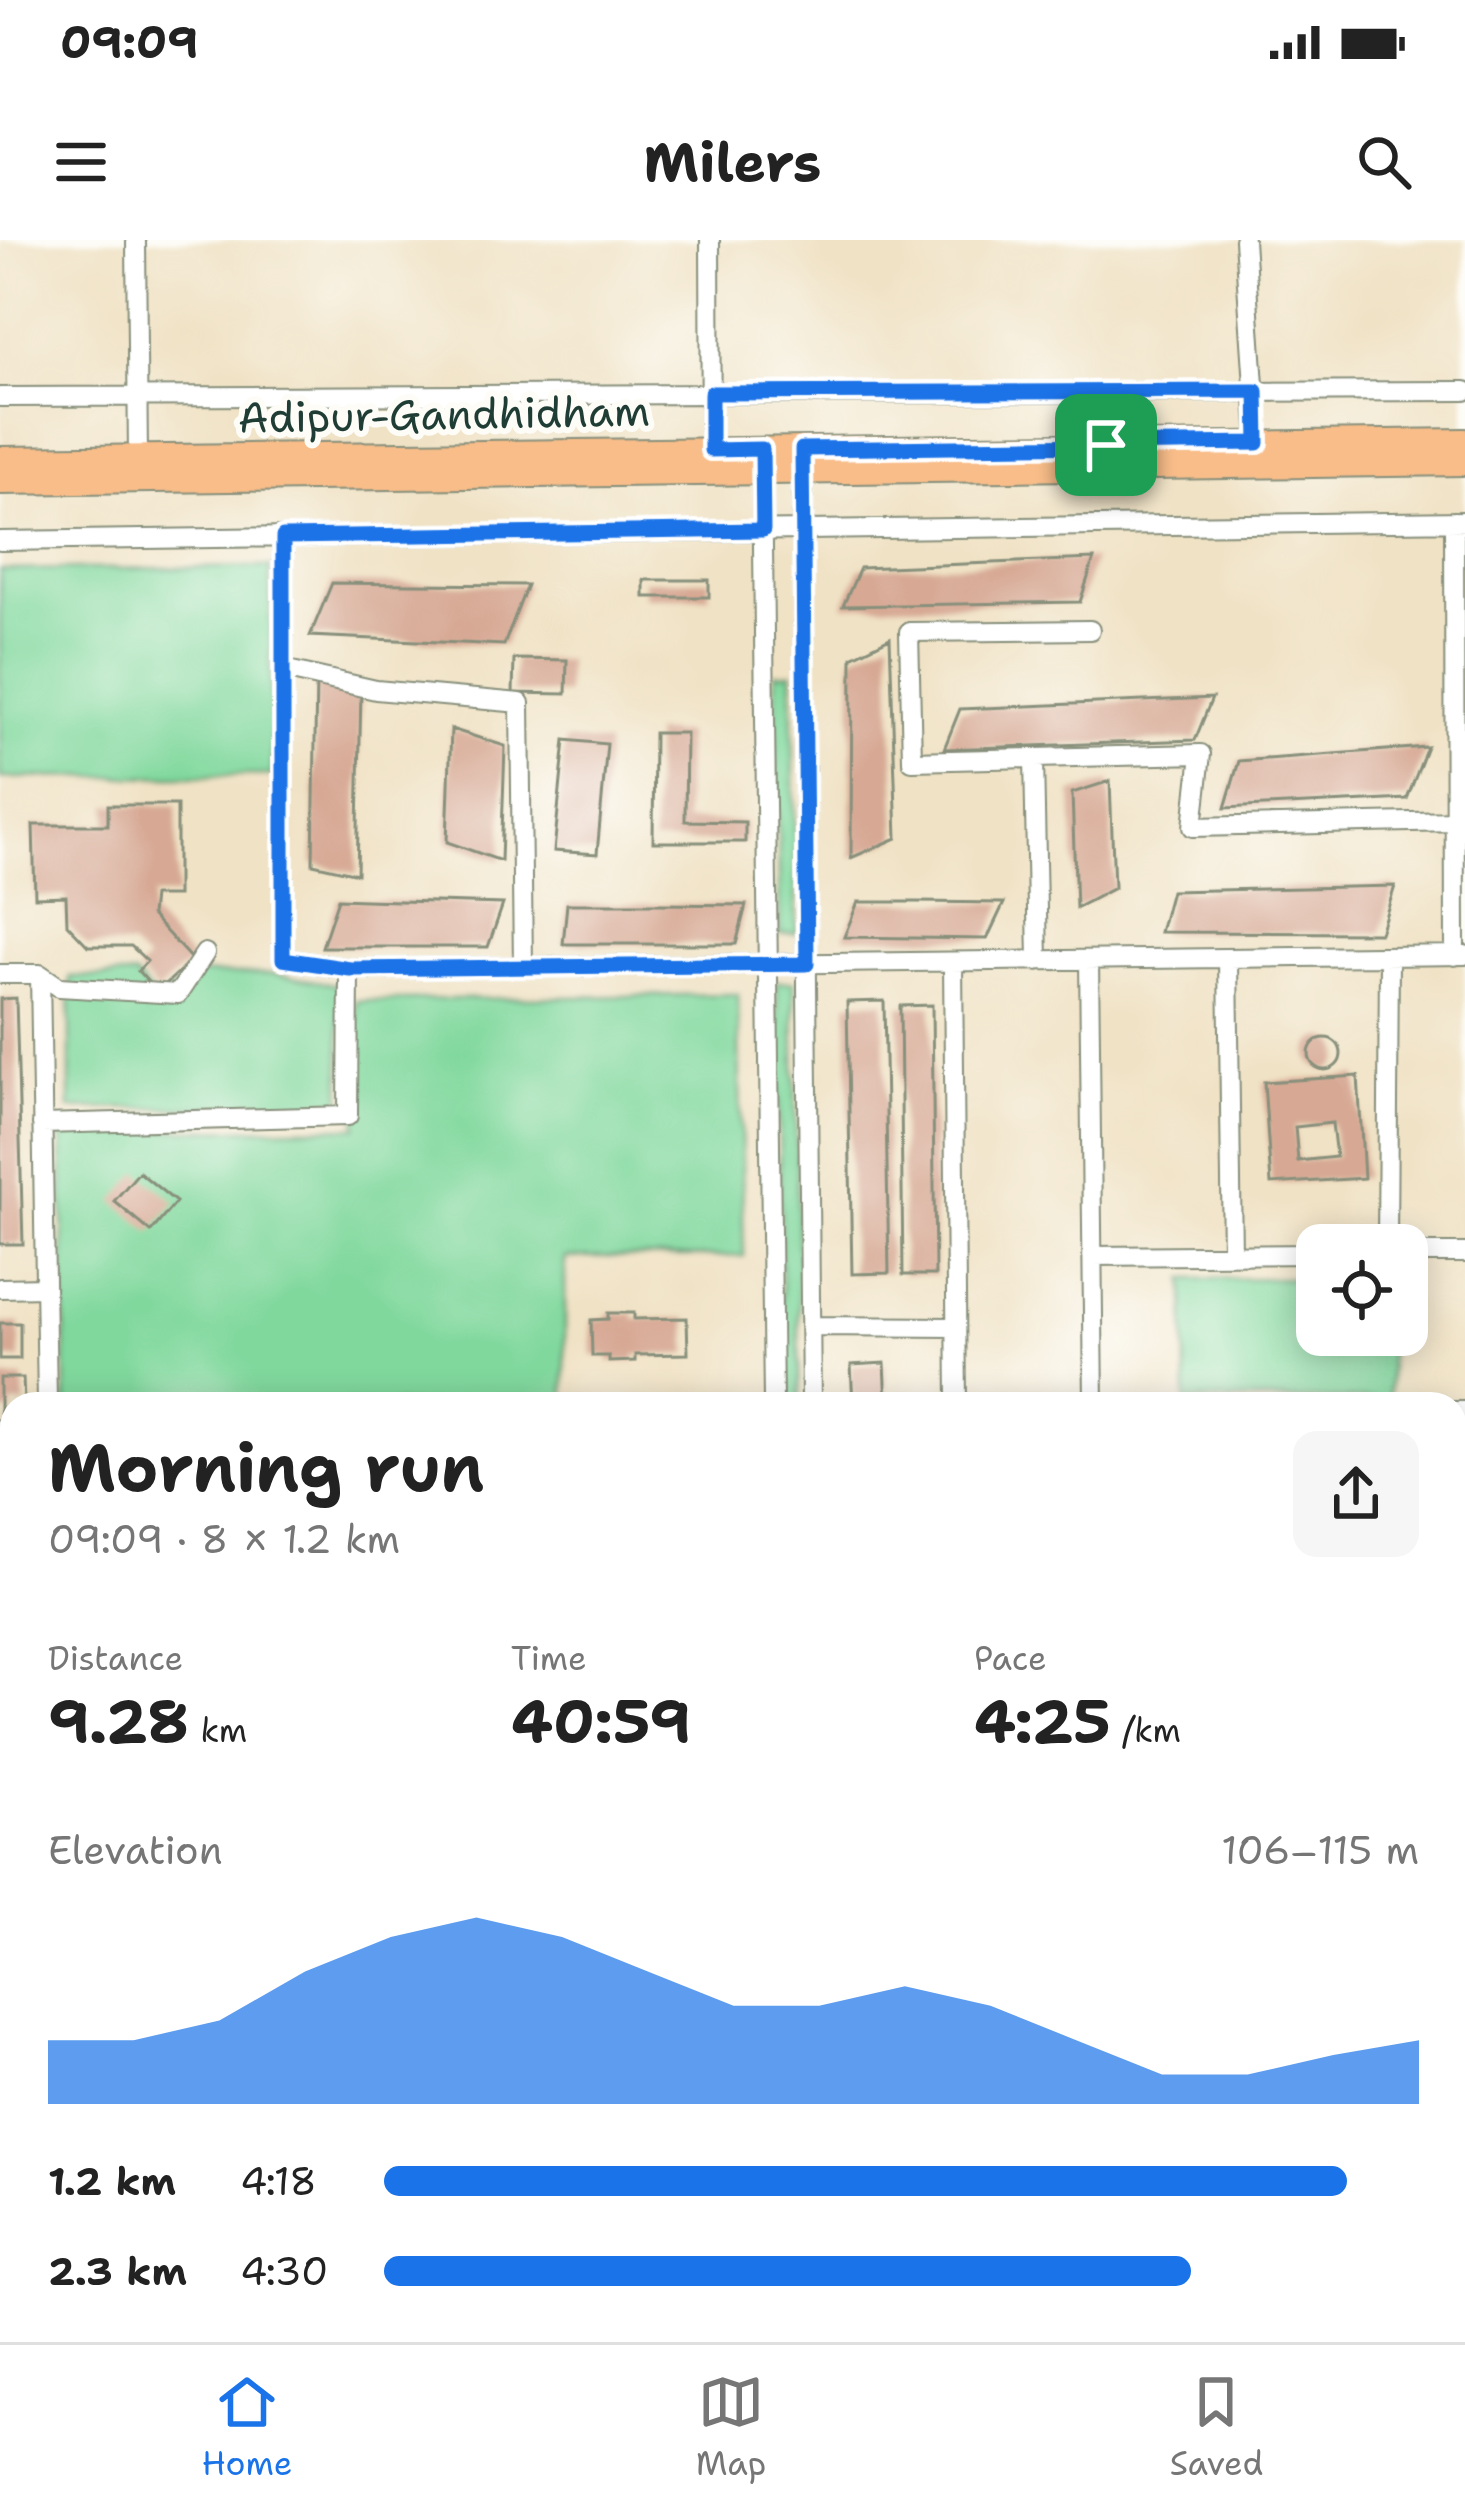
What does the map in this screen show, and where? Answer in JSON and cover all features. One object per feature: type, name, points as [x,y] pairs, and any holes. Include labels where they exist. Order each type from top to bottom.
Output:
[{"type":"main road","points":[[0,482],[1258,443],[1465,441]]},
{"type":"main road","name":"Adipur-Gandhidham","points":[[0,459],[711,462]]},
{"type":"main road","points":[[802,460],[1465,463]]},
{"type":"street","points":[[136,240],[138,457]]},
{"type":"street","points":[[710,240],[711,462]]},
{"type":"street","points":[[1244,240],[1258,443]]},
{"type":"street","points":[[0,397],[1465,391]]},
{"type":"street","points":[[802,460],[811,1392]]},
{"type":"street","points":[[762,461],[773,1392]]},
{"type":"street","points":[[0,541],[763,530],[1459,521],[1455,821],[1460,956],[350,969],[283,959],[283,537]]},
{"type":"street","points":[[1090,630],[909,632],[912,761],[1202,754],[1193,826],[1455,821]]},
{"type":"street","points":[[283,669],[376,690],[520,704],[523,967]]},
{"type":"street","points":[[1034,758],[1038,961]]},
{"type":"street","points":[[0,974],[40,974],[59,987],[178,994],[205,953]]},
{"type":"street","points":[[1387,1224],[1389,956]]},
{"type":"street","points":[[1228,958],[1232,1255]]},
{"type":"street","points":[[1089,960],[1094,1392]]},
{"type":"street","points":[[953,962],[957,1392]]},
{"type":"street","points":[[42,1124],[348,1115],[350,969]]},
{"type":"street","points":[[40,974],[47,1392]]},
{"type":"street","points":[[1428,1253],[1465,1252]]},
{"type":"street","points":[[1092,1256],[1296,1254]]},
{"type":"street","points":[[0,1288],[45,1288]]},
{"type":"street","points":[[810,1326],[956,1327]]},
{"type":"green space","points":[[270,567],[272,775],[0,778],[0,570]]},
{"type":"green space","points":[[792,673],[797,933],[780,934],[775,674]]},
{"type":"green space","points":[[191,974],[274,974],[338,985],[342,1106],[70,1109],[70,977],[135,976],[158,1001]]},
{"type":"green space","points":[[777,982],[794,982],[800,1392],[783,1392]]},
{"type":"green space","points":[[738,994],[744,1256],[565,1258],[565,1392],[66,1392],[62,1132],[357,1127],[356,1001]]},
{"type":"green space","points":[[1296,1278],[1296,1356],[1389,1356],[1389,1392],[1186,1392],[1185,1279]]},
{"type":"building","points":[[1094,559],[1080,602],[843,606],[860,568]]},
{"type":"building","points":[[644,580],[709,580],[709,597],[644,597]]},
{"type":"building","points":[[332,583],[527,585],[504,645],[310,636]]},
{"type":"building","points":[[890,638],[897,838],[851,858],[852,657]]},
{"type":"building","points":[[514,659],[567,660],[566,694],[513,693]]},
{"type":"building","points":[[316,678],[361,690],[357,874],[313,864]]},
{"type":"building","points":[[1212,698],[1195,740],[944,749],[960,709]]},
{"type":"building","points":[[451,729],[505,746],[501,861],[447,842]]},
{"type":"building","points":[[654,733],[686,733],[685,821],[745,822],[745,842],[653,842]]},
{"type":"building","points":[[565,740],[607,744],[597,854],[554,851]]},
{"type":"building","points":[[1427,747],[1407,799],[1225,808],[1239,761]]},
{"type":"building","points":[[1110,781],[1114,888],[1076,908],[1072,793]]},
{"type":"building","points":[[108,805],[177,805],[177,896],[153,896],[151,915],[192,960],[157,992],[138,971],[147,961],[131,946],[88,946],[67,924],[66,896],[35,897],[33,825],[108,825]]},
{"type":"building","points":[[1395,886],[1380,933],[1160,932],[1171,891]]},
{"type":"building","points":[[338,899],[503,904],[488,947],[322,947]]},
{"type":"building","points":[[858,902],[1004,903],[987,939],[844,937]]},
{"type":"building","points":[[567,904],[746,905],[736,944],[563,944]]},
{"type":"building","points":[[16,998],[23,1244],[0,1244],[0,999]]},
{"type":"building","points":[[884,1001],[889,1273],[852,1274],[847,1002]]},
{"type":"building","points":[[932,1005],[935,1275],[903,1275],[900,1006]]},
{"type":"building","points":[[1325,1038],[1337,1042],[1341,1054],[1337,1066],[1325,1070],[1313,1066],[1309,1054],[1313,1042]]},
{"type":"building","points":[[1358,1076],[1364,1178],[1271,1184],[1264,1082]],"holes":[[[1332,1123],[1336,1157],[1298,1161],[1295,1127]]]},
{"type":"building","points":[[139,1172],[176,1202],[151,1232],[114,1201]]},
{"type":"building","points":[[608,1313],[634,1313],[634,1319],[687,1318],[688,1354],[635,1355],[635,1361],[609,1362],[609,1356],[592,1356],[591,1320],[608,1319]]},
{"type":"building","points":[[0,1323],[20,1323],[20,1359],[0,1359]]},
{"type":"building","points":[[885,1363],[886,1392],[852,1392],[851,1365]]},
{"type":"building","points":[[0,1378],[23,1378],[24,1392],[0,1392]]},
{"type":"route","points":[[1257,391],[1258,443],[1106,445],[802,449],[807,964],[350,969],[283,959],[283,537],[763,530],[762,449],[711,450],[711,393],[1257,391]]}]
